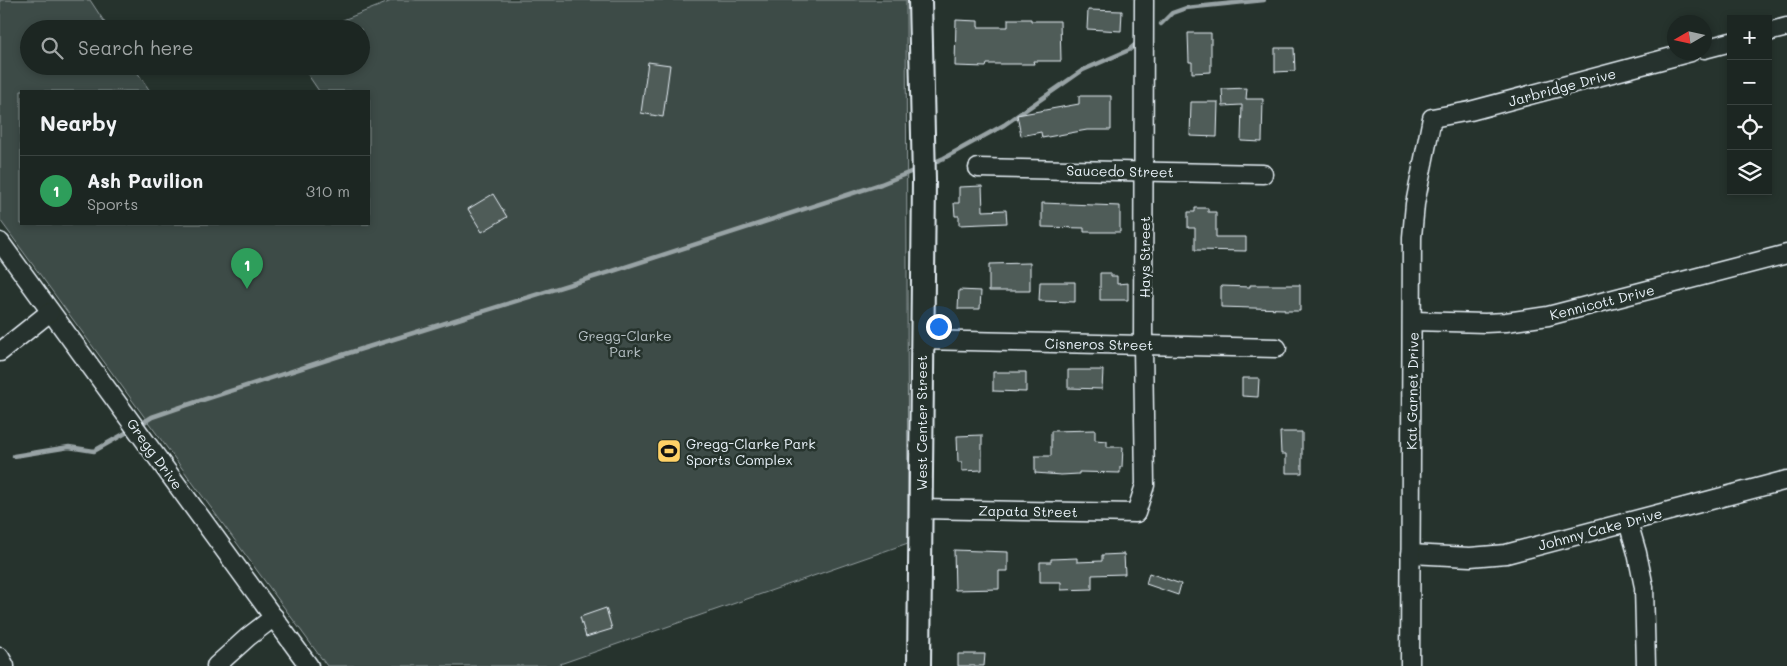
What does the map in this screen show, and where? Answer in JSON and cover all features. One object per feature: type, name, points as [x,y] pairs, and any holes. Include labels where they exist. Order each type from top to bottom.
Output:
[{"type":"street","name":"West Center Street","points":[[919,666],[924,180],[920,0]]},
{"type":"street","name":"Hays Street","points":[[1136,512],[1146,485],[1143,344],[1144,0]]},
{"type":"street","points":[[1772,31],[1787,27]]},
{"type":"street","points":[[1712,47],[1727,43]]},
{"type":"street","name":"Jarbridge Drive","points":[[1432,118],[1470,111],[1667,58]]},
{"type":"street","name":"Kat Garnet Drive","points":[[1410,666],[1412,237],[1414,212],[1432,118]]},
{"type":"street","name":"Saucedo Street","points":[[978,168],[1263,174]]},
{"type":"street","name":"Gregg Drive","points":[[0,242],[309,666]]},
{"type":"street","name":"Kennicott Drive","points":[[1413,321],[1492,323],[1548,316],[1787,254]]},
{"type":"street","points":[[0,352],[50,312]]},
{"type":"street","name":"Cisneros Street","points":[[921,340],[1277,348]]},
{"type":"street","name":"Johnny Cake Drive","points":[[1410,554],[1470,557],[1506,554],[1787,480]]},
{"type":"street","name":"Zapata Street","points":[[920,509],[1136,512]]},
{"type":"street","points":[[1628,522],[1644,587],[1646,666]]},
{"type":"street","points":[[216,666],[248,637],[274,617]]},
{"type":"street","points":[[0,657],[5,666]]},
{"type":"green space","name":"Gregg-Clarke Park","points":[[0,0],[90,0],[103,20],[20,20],[20,75],[139,75],[149,90],[20,90],[20,225],[370,225],[370,90],[318,90],[308,75],[370,75],[370,20],[343,20],[394,0],[906,0],[908,543],[560,664],[561,666],[327,666],[0,220]]},
{"type":"building","points":[[1088,10],[1122,11],[1121,31],[1087,29]]},
{"type":"building","points":[[1008,19],[1060,21],[1061,61],[1033,61],[1034,64],[987,64],[986,67],[955,66],[956,20],[978,21],[978,27],[1008,27]]},
{"type":"building","points":[[1188,33],[1211,33],[1211,72],[1192,73],[1192,62],[1189,62]]},
{"type":"building","points":[[1275,48],[1294,48],[1295,71],[1275,72]]},
{"type":"building","points":[[648,62],[670,65],[663,117],[641,113]]},
{"type":"building","points":[[1247,88],[1246,99],[1263,99],[1262,142],[1241,141],[1242,105],[1223,106],[1222,89]]},
{"type":"building","points":[[1079,96],[1111,96],[1111,130],[1087,130],[1042,138],[1041,132],[1021,136],[1017,115],[1079,104]]},
{"type":"building","points":[[1191,102],[1218,102],[1217,137],[1190,136]]},
{"type":"building","points":[[982,186],[983,211],[1006,210],[1007,223],[959,225],[959,216],[955,216],[954,203],[959,203],[959,187]]},
{"type":"building","points":[[493,194],[507,217],[482,232],[468,209]]},
{"type":"building","points":[[1042,203],[1120,206],[1120,232],[1084,232],[1084,228],[1042,227]]},
{"type":"building","points":[[1195,208],[1208,208],[1208,212],[1216,212],[1216,237],[1246,237],[1246,251],[1195,250],[1195,228],[1188,228],[1188,212],[1195,212]]},
{"type":"building","points":[[1030,263],[1030,291],[989,291],[989,264]]},
{"type":"building","points":[[1100,273],[1111,273],[1111,276],[1117,276],[1117,284],[1128,283],[1128,300],[1100,300]]},
{"type":"building","points":[[1040,282],[1075,282],[1075,302],[1039,301]]},
{"type":"building","points":[[1250,285],[1300,285],[1300,311],[1221,307],[1221,286],[1250,287]]},
{"type":"building","points":[[959,290],[981,291],[980,309],[958,309]]},
{"type":"building","points":[[1068,370],[1103,370],[1102,389],[1068,388]]},
{"type":"building","points":[[993,372],[1026,372],[1026,392],[993,391]]},
{"type":"building","points":[[1242,378],[1259,378],[1258,397],[1242,396]]},
{"type":"building","points":[[1095,430],[1095,440],[1107,441],[1107,447],[1123,447],[1120,473],[1079,472],[1079,474],[1061,475],[1035,473],[1035,456],[1051,456],[1051,431]]},
{"type":"building","points":[[1280,432],[1302,432],[1302,473],[1286,473],[1286,454],[1281,454]]},
{"type":"building","points":[[982,435],[982,470],[962,471],[962,462],[958,462],[957,436]]},
{"type":"building","points":[[954,550],[1008,552],[1008,571],[999,571],[999,589],[955,590]]},
{"type":"building","points":[[1124,554],[1125,574],[1092,575],[1092,589],[1061,590],[1061,582],[1040,582],[1040,562],[1051,562],[1051,559],[1077,558],[1077,562],[1102,561],[1102,555]]},
{"type":"building","points":[[1149,573],[1181,584],[1178,595],[1146,584]]},
{"type":"building","points":[[606,608],[612,629],[586,637],[580,617]]},
{"type":"building","points":[[958,654],[985,654],[984,666],[958,666]]},
{"type":"waterway","points":[[1161,24],[1172,13],[1186,8],[1264,0]]},
{"type":"waterway","points":[[930,164],[1004,125],[1083,70],[1129,50],[1137,43]]},
{"type":"waterway","points":[[138,426],[152,417],[187,405],[613,271],[881,184],[918,169]]},
{"type":"waterway","points":[[14,456],[69,447],[94,451],[131,430]]},
{"type":"place","name":"Ash Pavilion","points":[[247,289]]},
{"type":"place","name":"Gregg-Clarke Park Sports Complex","points":[[669,451]]}]
